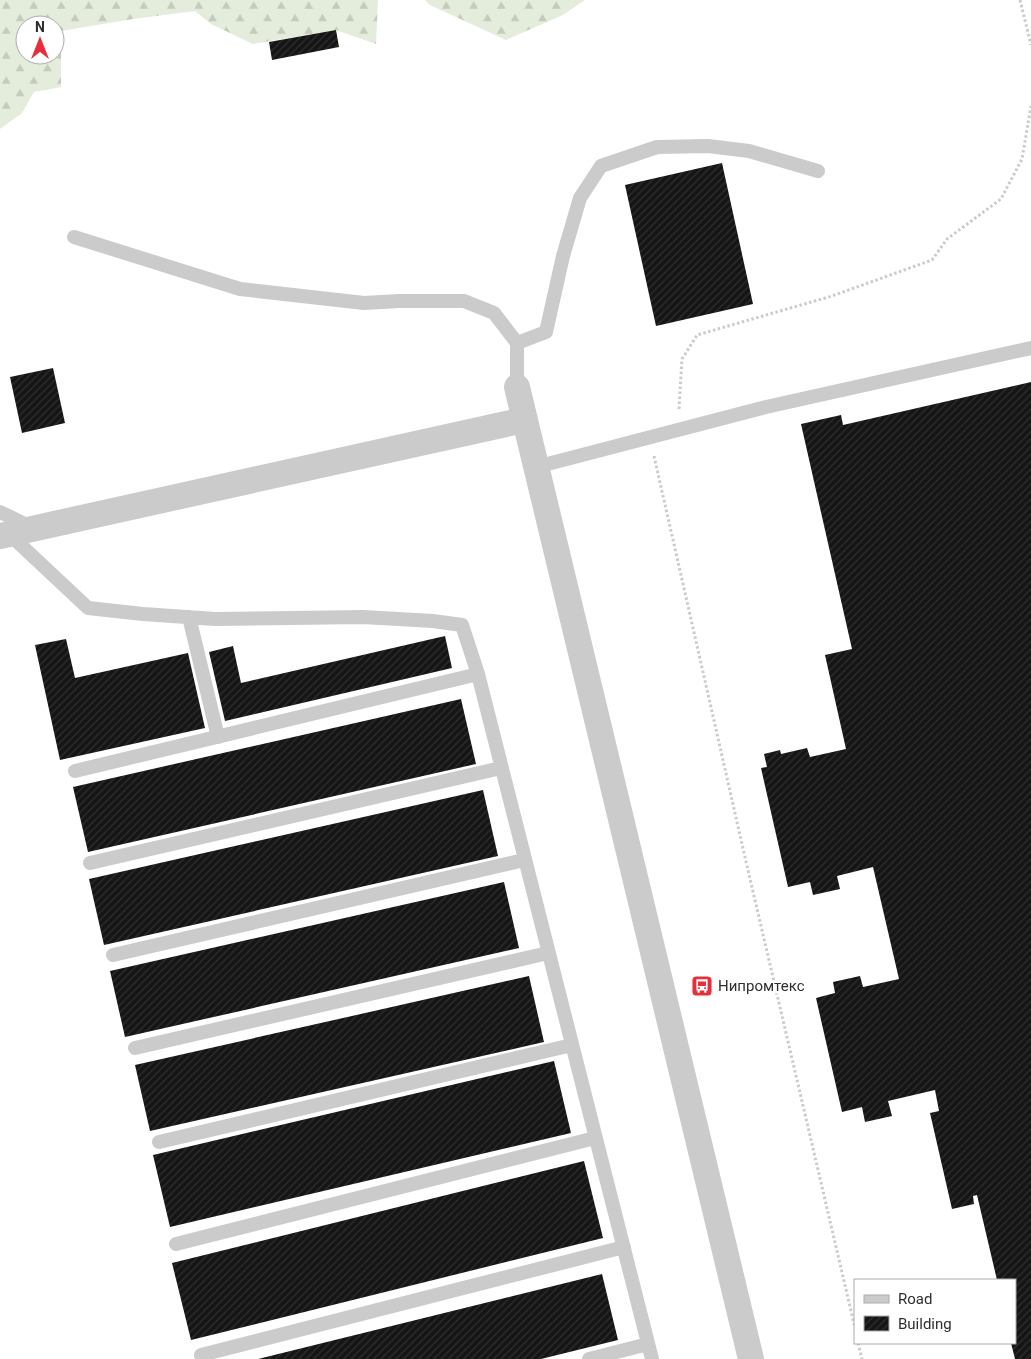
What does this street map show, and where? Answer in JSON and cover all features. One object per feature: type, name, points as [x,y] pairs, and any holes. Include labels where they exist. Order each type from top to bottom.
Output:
[{"type":"street","points":[[516,387],[751,1359]]},
{"type":"street","points":[[3,528],[35,528],[524,420]]},
{"type":"lane","points":[[517,344],[546,332],[563,256],[580,198],[601,166],[658,147],[708,146],[749,151],[818,171]]},
{"type":"lane","points":[[74,236],[240,289],[364,303],[464,301],[494,313],[517,344],[516,387]]},
{"type":"lane","points":[[536,467],[766,407],[1031,348]]},
{"type":"lane","points":[[3,528],[88,608],[215,619],[363,616],[462,625],[478,674],[652,1359]]},
{"type":"lane","points":[[188,617],[218,737]]},
{"type":"lane","points":[[75,771],[478,674]]},
{"type":"lane","points":[[90,863],[501,768]]},
{"type":"lane","points":[[113,955],[524,860]]},
{"type":"lane","points":[[135,1048],[548,953]]},
{"type":"lane","points":[[159,1142],[572,1045]]},
{"type":"lane","points":[[176,1244],[596,1138]]},
{"type":"lane","points":[[201,1355],[624,1247]]},
{"type":"lane","points":[[589,1359],[648,1344]]},
{"type":"path","points":[[1020,0],[1031,45]]},
{"type":"path","points":[[678,429],[682,360],[697,335],[832,296],[932,260],[947,239],[1001,199],[1022,159],[1031,106]]},
{"type":"path","points":[[650,436],[747,866],[854,1324]]},
{"type":"path","points":[[858,1344],[862,1359]]},
{"type":"green space","points":[[0,0],[378,0],[376,44],[336,30],[253,44],[211,24],[195,11],[65,30],[65,15],[15,15],[15,65],[61,65],[61,87],[34,92],[22,113],[0,129]]},
{"type":"green space","points":[[425,0],[585,0],[563,15],[506,40],[430,5]]},
{"type":"building","points":[[336,30],[339,47],[272,60],[269,42]]},
{"type":"building","points":[[722,163],[753,304],[656,326],[625,185]]},
{"type":"building","points":[[53,368],[65,423],[22,433],[10,377]]},
{"type":"building","points":[[1031,382],[1031,1359],[1015,1359],[1011,1344],[1016,1344],[1016,1279],[997,1279],[977,1195],[973,1196],[974,1204],[952,1209],[930,1113],[939,1111],[935,1090],[888,1101],[892,1116],[865,1122],[862,1107],[842,1112],[816,998],[835,993],[833,982],[860,976],[863,987],[899,979],[873,867],[837,876],[840,889],[813,895],[810,882],[788,887],[761,768],[767,767],[764,754],[780,750],[781,754],[807,748],[810,757],[846,749],[825,655],[852,649],[801,424],[841,415],[843,425]]},
{"type":"building","points":[[445,636],[452,668],[225,721],[209,652],[233,646],[241,683]]},
{"type":"building","points":[[66,639],[75,678],[188,653],[205,728],[60,760],[35,645]]},
{"type":"building","points":[[461,699],[476,764],[88,852],[73,787]]},
{"type":"building","points":[[483,790],[498,856],[104,945],[89,879]]},
{"type":"building","points":[[504,882],[519,948],[125,1037],[110,971]]},
{"type":"building","points":[[529,976],[544,1042],[150,1131],[135,1065]]},
{"type":"building","points":[[554,1061],[571,1133],[170,1227],[153,1155]]},
{"type":"building","points":[[584,1161],[603,1238],[191,1340],[172,1263]]},
{"type":"building","points":[[602,1274],[618,1340],[541,1359],[258,1359]]},
{"type":"place","name":"Нипромтекс","points":[[702,986]]}]
